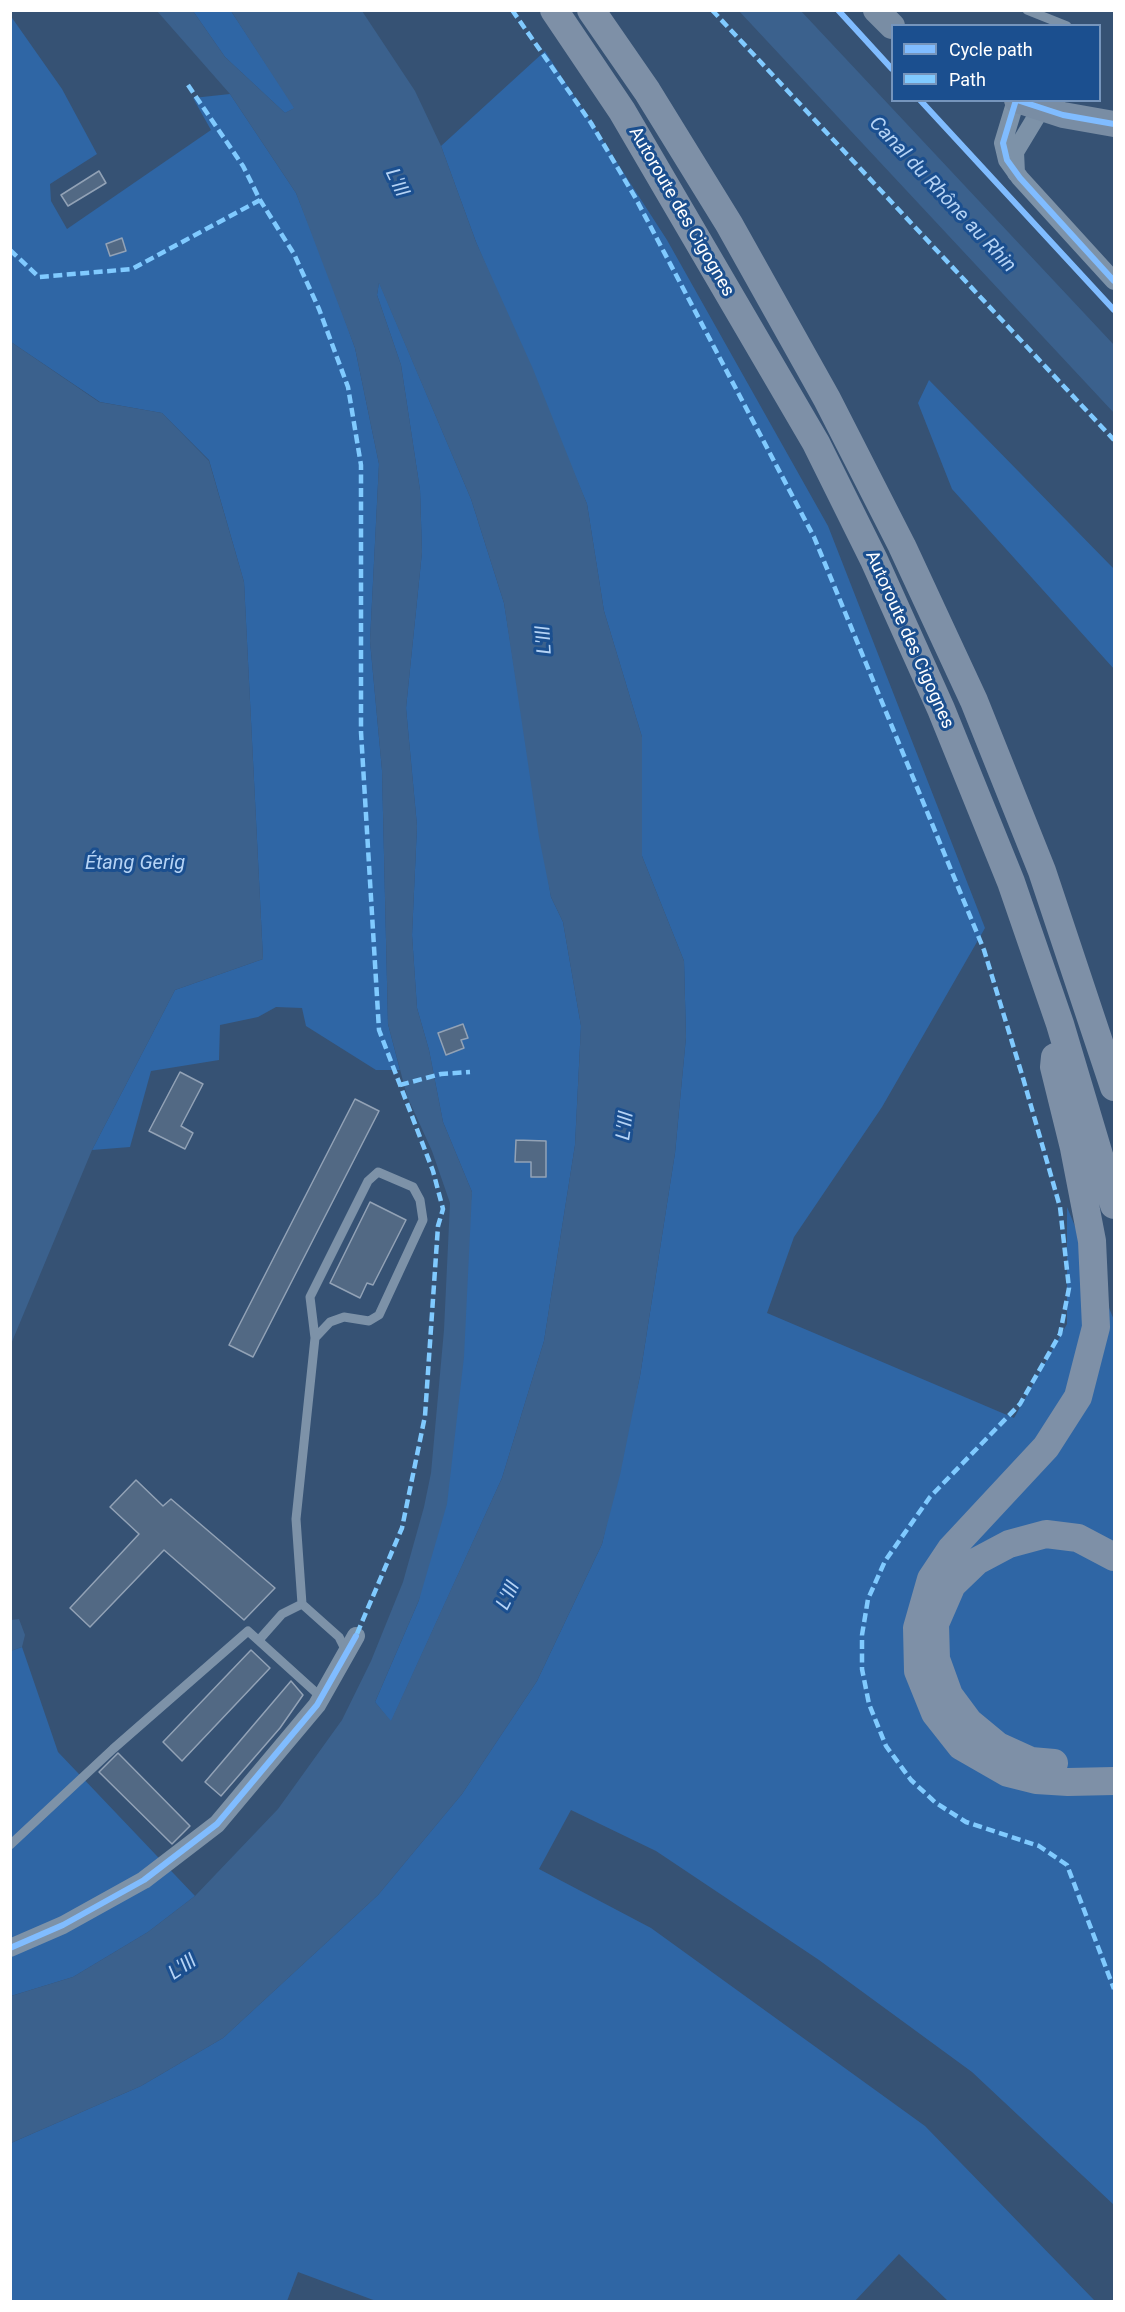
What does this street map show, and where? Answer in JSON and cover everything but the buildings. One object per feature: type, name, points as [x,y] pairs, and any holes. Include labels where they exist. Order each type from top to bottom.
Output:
[{"type":"highway","name":"Autoroute des Cigognes","points":[[554,10],[622,111],[816,443],[874,560],[941,709],[1011,882],[1060,1024],[1114,1205]]},
{"type":"highway","name":"Autoroute des Cigognes","points":[[591,10],[647,91],[729,224],[827,399],[902,546],[974,701],[1042,871],[1114,1087]]},
{"type":"highway","points":[[1060,1024],[1054,1067],[1092,1241],[1096,1327],[1078,1397],[1046,1447],[951,1549],[931,1579],[917,1628],[918,1671],[935,1713],[961,1746],[1008,1773],[1068,1782],[1114,1781]]},
{"type":"highway","points":[[1114,1557],[1078,1538],[1057,1535],[1046,1534],[1010,1544],[977,1561],[952,1585],[935,1624],[936,1659],[949,1695],[969,1722],[998,1746],[1031,1761],[1074,1766],[1114,1764]]},
{"type":"main road","points":[[1022,102],[1041,109],[1114,124]]},
{"type":"street","points":[[1015,102],[1003,143],[1006,160],[1114,281]]},
{"type":"street","points":[[1016,173],[1015,152],[1041,109]]},
{"type":"street","points":[[10,1947],[63,1925],[144,1880],[217,1824],[322,1698],[356,1636]]},
{"type":"lane","points":[[1027,10],[1062,24]]},
{"type":"lane","points":[[315,1338],[330,1322],[344,1317],[369,1321],[379,1315],[423,1220],[420,1200],[413,1186],[378,1172],[368,1180],[310,1297],[315,1338],[296,1519],[302,1604],[339,1637],[347,1653]]},
{"type":"lane","points":[[259,1640],[282,1614],[302,1604]]},
{"type":"lane","points":[[10,1845],[113,1749],[249,1630],[322,1698]]},
{"type":"shaded area","points":[[193,11],[231,11],[295,108],[285,113],[225,57]]},
{"type":"shaded area","points":[[10,15],[62,89],[97,154],[50,184],[51,201],[67,229],[211,130],[193,98],[230,94],[296,193],[325,265],[355,348],[379,464],[370,641],[382,770],[388,1024],[400,1070],[376,1070],[306,1026],[302,1008],[276,1007],[258,1017],[220,1025],[219,1060],[151,1071],[130,1147],[92,1150],[175,990],[263,959],[244,582],[209,460],[162,413],[100,402],[11,342]]},
{"type":"shaded area","points":[[545,51],[667,240],[828,526],[985,928],[882,1107],[794,1237],[767,1313],[1014,1418],[1067,1324],[1067,1207],[1114,1320],[1114,2205],[972,2072],[819,1960],[656,1851],[571,1810],[539,1869],[651,1928],[925,2126],[1095,2301],[948,2301],[899,2254],[855,2301],[376,2301],[298,2272],[287,2301],[11,2302],[11,2143],[141,2086],[223,2038],[378,1895],[462,1794],[537,1681],[602,1544],[640,1376],[675,1153],[686,1037],[684,961],[642,856],[642,737],[604,611],[587,504],[476,242],[441,146]]},
{"type":"shaded area","points":[[379,282],[471,499],[504,603],[551,897],[563,922],[581,1026],[575,1145],[544,1341],[502,1478],[391,1722],[375,1702],[419,1600],[472,1192],[443,1122],[429,1050],[417,1008],[412,935],[417,826],[406,708],[422,552],[420,490],[401,365],[377,295]]},
{"type":"shaded area","points":[[929,380],[1114,569],[1114,669],[952,489],[918,403]]},
{"type":"shaded area","points":[[22,1647],[58,1752],[195,1896],[148,1932],[73,1977],[11,1996],[10,1651]]},
{"type":"water","name":"L'Ill","points":[[157,11],[193,11],[225,57],[285,113],[294,108],[231,11],[362,11],[415,91],[441,146],[476,242],[533,369],[587,504],[604,611],[642,737],[642,856],[684,961],[686,1037],[675,1153],[640,1376],[620,1475],[602,1544],[537,1681],[462,1794],[378,1895],[223,2038],[141,2086],[11,2143],[11,1996],[73,1977],[148,1932],[195,1896],[278,1809],[342,1720],[371,1661],[403,1582],[431,1473],[444,1330],[450,1203],[432,1151],[407,1096],[388,1024],[382,770],[370,641],[379,464],[355,348],[296,193],[230,94]],"holes":[[[379,283],[471,499],[504,603],[539,837],[551,897],[563,922],[581,1026],[575,1145],[544,1341],[502,1478],[391,1721],[375,1702],[419,1600],[447,1504],[464,1357],[472,1192],[443,1122],[429,1050],[417,1008],[412,935],[417,826],[406,708],[422,552],[420,490],[401,365],[377,295]]]},
{"type":"water","name":"Canal du Rhône au Rhin","points":[[739,11],[801,11],[1114,345],[1114,413]]},
{"type":"water","name":"Étang Gerig","points":[[11,342],[99,402],[162,413],[209,461],[244,582],[263,959],[175,990],[92,1150],[11,1344]]},
{"type":"water","points":[[19,1619],[25,1635],[22,1647],[11,1651],[11,1620]]},
{"type":"marked path","points":[[512,10],[591,123],[635,197],[814,537],[984,950],[1023,1078],[1060,1207],[1069,1288],[1060,1334],[1020,1404],[930,1497],[885,1561],[868,1599],[862,1635],[862,1669],[869,1704],[886,1746],[911,1780],[936,1803],[966,1822],[1039,1846],[1067,1865],[1114,1989]]},
{"type":"marked path","points":[[712,10],[1114,440]]},
{"type":"marked path","points":[[188,85],[243,166],[260,200],[294,254],[319,309],[348,387],[361,465],[361,732],[379,1030],[433,1171],[443,1209],[438,1226],[425,1416],[402,1528],[356,1636]]},
{"type":"marked path","points":[[10,250],[39,277],[132,269],[260,200]]},
{"type":"marked path","points":[[400,1085],[441,1074],[470,1072]]},
{"type":"cycle path","points":[[838,10],[891,68]]},
{"type":"cycle path","points":[[922,102],[1114,310]]},
{"type":"cycle path","points":[[1015,102],[1003,143],[1007,160],[1020,178],[1114,281]]},
{"type":"cycle path","points":[[1023,102],[1063,115],[1114,124]]},
{"type":"cycle path","points":[[10,1948],[63,1925],[144,1880],[217,1824],[317,1705],[356,1636]]}]
